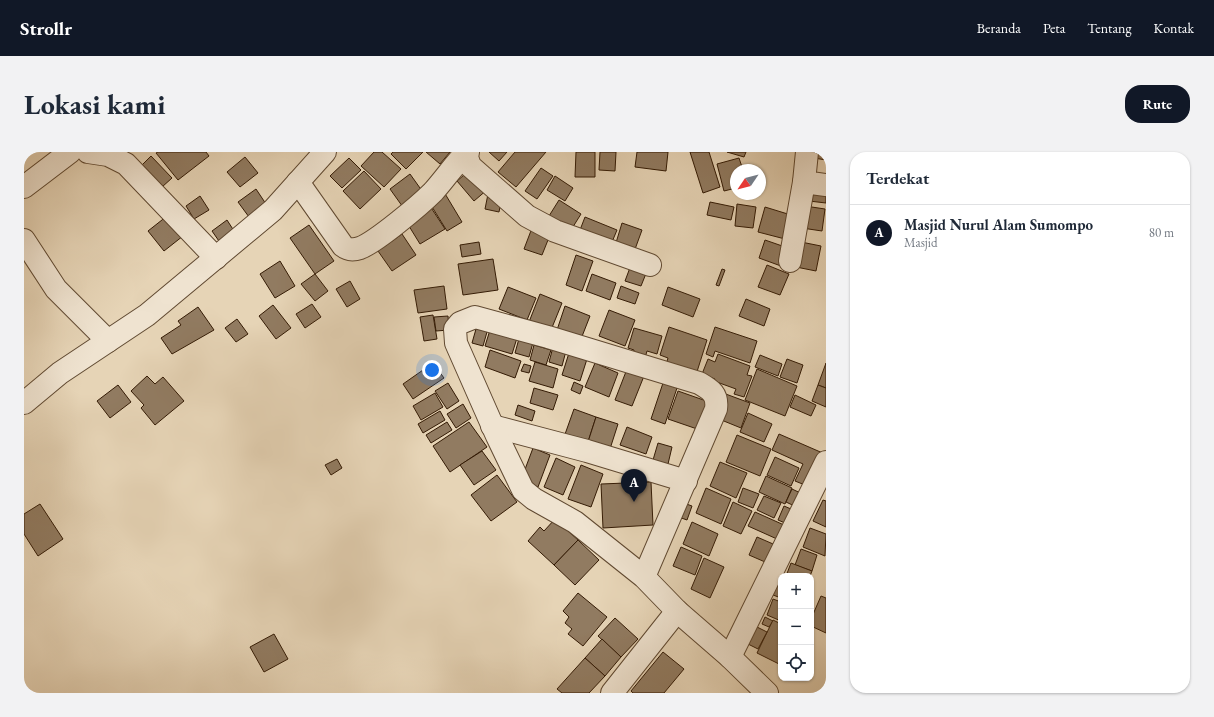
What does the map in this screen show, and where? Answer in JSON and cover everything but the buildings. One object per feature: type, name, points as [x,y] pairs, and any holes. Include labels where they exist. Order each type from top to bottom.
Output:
[{"type":"street","points":[[24,187],[70,152]]},
{"type":"street","points":[[88,152],[108,155],[126,164],[216,258]]},
{"type":"street","points":[[24,403],[60,373],[147,315],[216,258],[273,210],[325,152]]},
{"type":"street","points":[[790,261],[804,182],[807,152]]},
{"type":"street","points":[[298,182],[343,246],[354,250],[361,248],[372,241],[421,203],[433,192],[462,157],[468,153]]},
{"type":"street","points":[[468,153],[468,161],[475,170],[527,216],[555,231],[650,264]]},
{"type":"street","points":[[804,182],[826,185]]},
{"type":"street","points":[[24,240],[56,289],[108,341]]},
{"type":"street","points":[[644,577],[716,409],[716,397],[712,391],[699,383],[548,337],[475,317],[460,323],[455,330],[456,343],[492,426],[523,490],[534,499],[575,522],[644,577],[677,611],[730,657],[755,689]]},
{"type":"street","points":[[492,426],[587,451],[686,481]]},
{"type":"street","points":[[730,657],[826,462]]},
{"type":"street","points":[[612,693],[677,611]]},
{"type":"place","name":"Masjid Nurul Alam Sumompo","points":[[634,502]]}]
